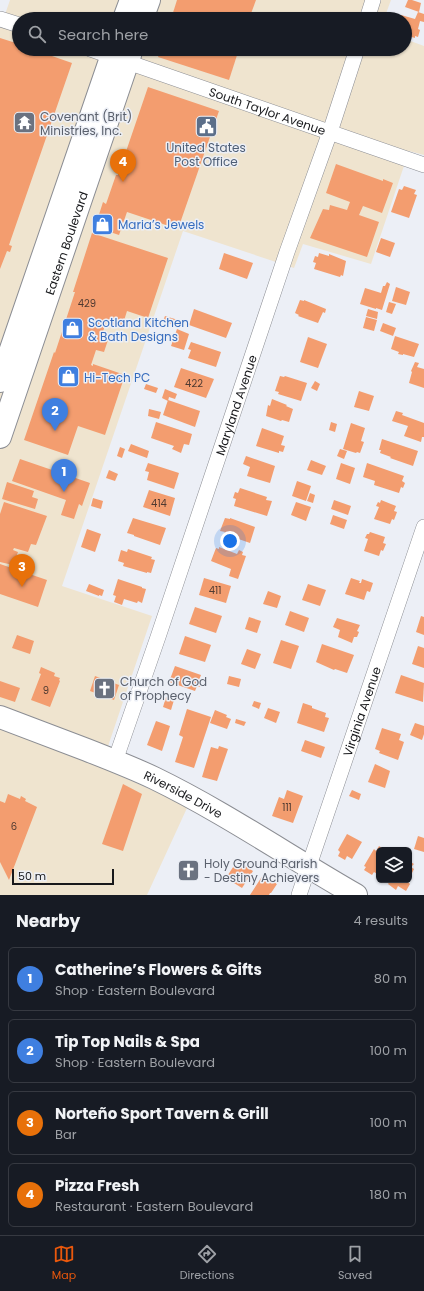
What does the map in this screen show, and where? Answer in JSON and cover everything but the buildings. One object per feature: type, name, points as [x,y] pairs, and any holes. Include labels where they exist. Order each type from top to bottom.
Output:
[{"type":"main road","points":[[127,12],[131,0]]},
{"type":"main road","points":[[144,12],[148,0]]},
{"type":"main road","name":"Eastern Boulevard","points":[[0,437],[10,370],[120,56]]},
{"type":"main road","name":"Riverside Drive","points":[[0,717],[153,777],[249,831],[308,868],[356,895]]},
{"type":"street","points":[[369,12],[373,0]]},
{"type":"street","points":[[0,19],[12,23]]},
{"type":"street","name":"South Taylor Avenue","points":[[126,56],[330,132],[424,165]]},
{"type":"street","name":"Maryland Avenue","points":[[115,761],[161,630],[287,252],[330,132],[355,56]]},
{"type":"street","name":"Virginia Avenue","points":[[299,895],[424,527]]},
{"type":"shaded area","points":[[10,0],[391,0],[387,12],[12,12],[12,56],[412,56],[412,42],[424,46],[424,155],[409,151],[371,264],[303,244],[294,268],[183,231],[62,586],[152,616],[101,767],[172,799],[187,808],[147,895],[0,895],[0,29]]},
{"type":"place","name":"Covenant (Brit) Ministries, Inc.","points":[[25,123]]},
{"type":"place","name":"United States Post Office","points":[[206,126]]},
{"type":"place","name":"Pizza Fresh","points":[[123,182]]},
{"type":"place","name":"Maria’s Jewels","points":[[103,224]]},
{"type":"place","name":"Scotland Kitchen & Bath Designs","points":[[72,329]]},
{"type":"place","name":"Hi-Tech PC","points":[[69,377]]},
{"type":"place","name":"Tip Top Nails & Spa","points":[[55,431]]},
{"type":"place","name":"Catherine’s Flowers & Gifts","points":[[64,492]]},
{"type":"place","name":"Norteño Sport Tavern & Grill","points":[[22,587]]},
{"type":"place","name":"Church of God of Prophecy","points":[[105,688]]},
{"type":"place","name":"Holy Ground Parish - Destiny Achievers","points":[[189,870]]}]
